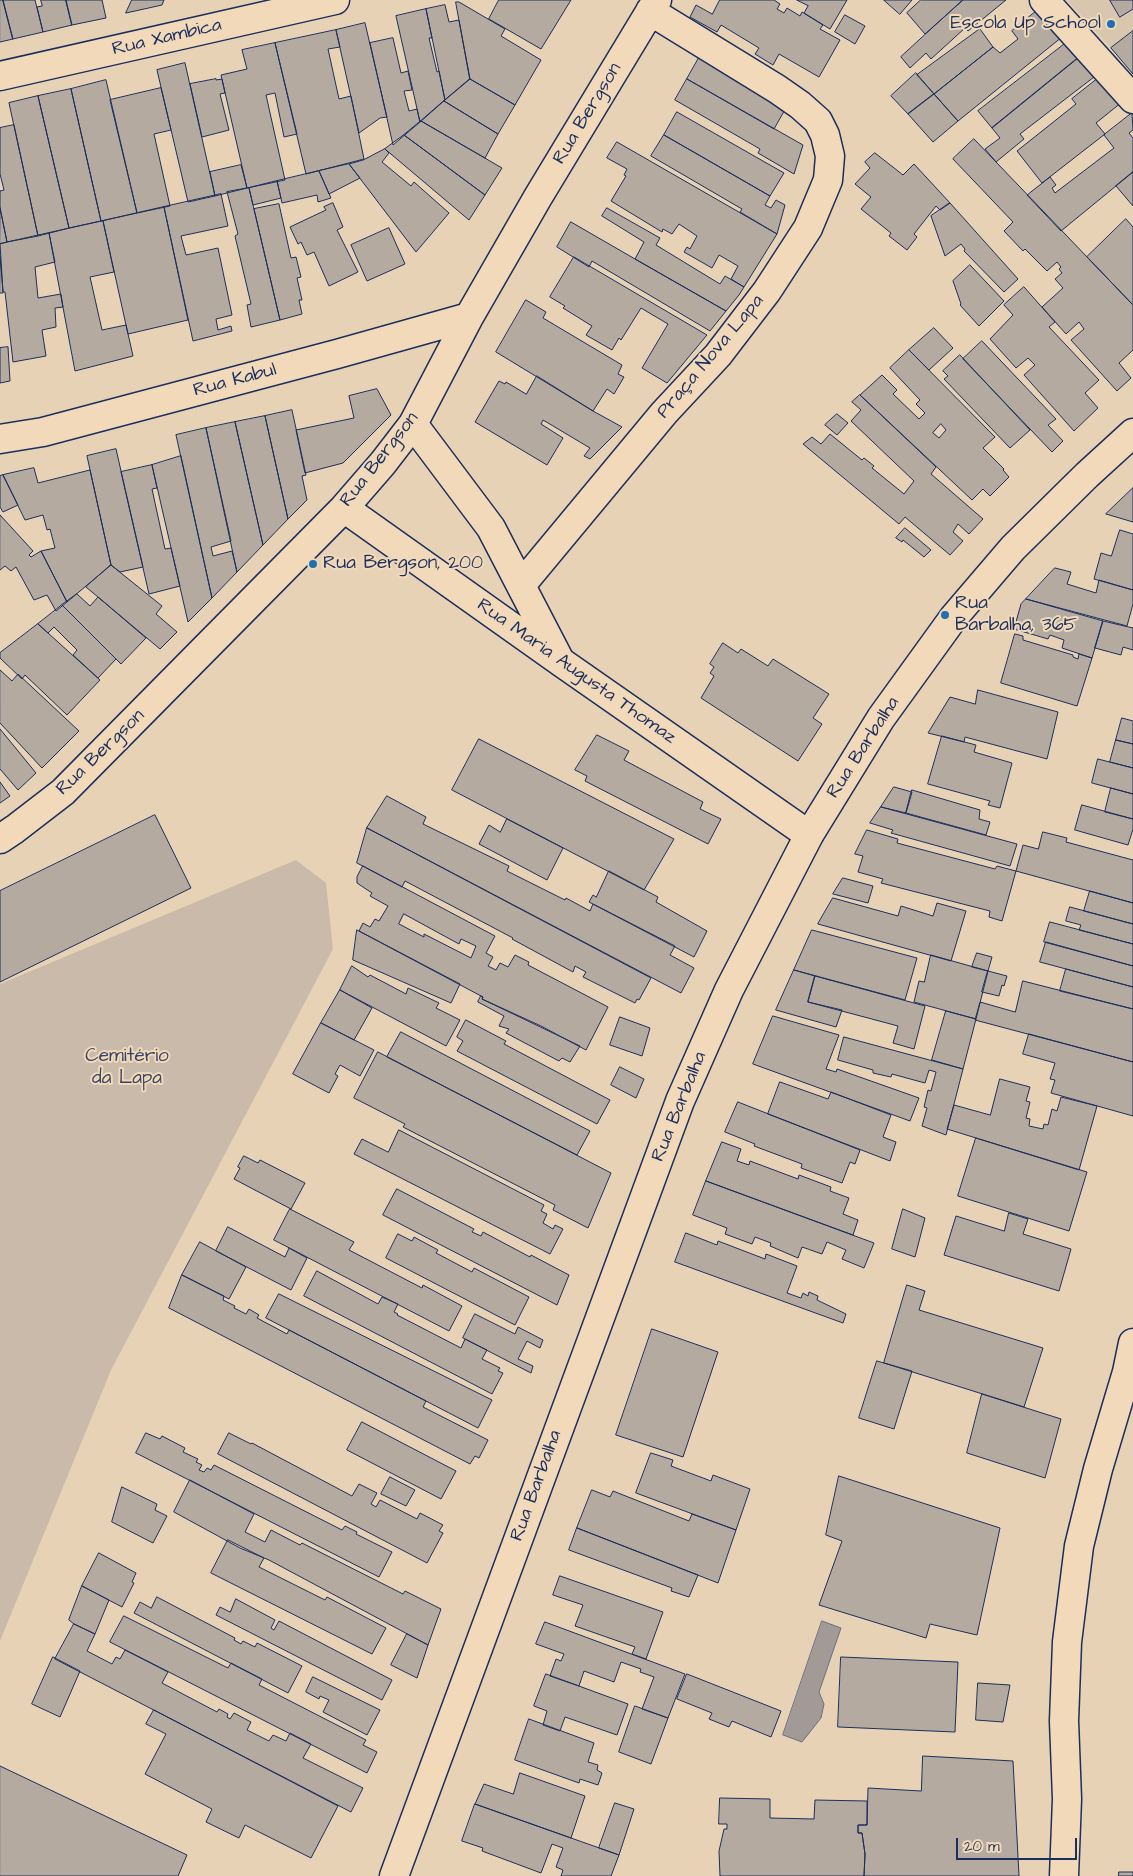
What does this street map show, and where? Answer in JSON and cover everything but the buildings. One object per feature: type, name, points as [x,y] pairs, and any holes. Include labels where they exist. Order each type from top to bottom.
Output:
[{"type":"street","name":"Rua Xambica","points":[[0,76],[335,0]]},
{"type":"street","points":[[1044,0],[1133,99]]},
{"type":"street","name":"Rua Bergson","points":[[0,839],[63,792],[344,508],[383,463],[413,424],[470,317],[543,189],[653,6]]},
{"type":"street","name":"Praça Nova Lapa","points":[[522,584],[664,413],[718,355],[767,291],[808,228],[828,180],[830,156],[825,135],[818,121],[800,105],[653,6]]},
{"type":"street","name":"Rua Kabul","points":[[0,439],[43,432],[470,317]]},
{"type":"street","points":[[413,424],[491,528],[522,584],[561,662]]},
{"type":"street","name":"Rua Barbalha","points":[[394,1876],[680,1101],[729,990],[809,834],[882,718],[954,618],[1013,548],[1087,475],[1133,433]]},
{"type":"street","name":"Rua Maria Augusta Thomaz","points":[[344,508],[561,662],[809,834]]},
{"type":"street","points":[[1064,1876],[1067,1799],[1064,1721],[1067,1642],[1079,1546],[1098,1469],[1130,1368],[1133,1343]]},
{"type":"shaded area","name":"Escola Up School","points":[[1067,0],[1133,0],[1133,74],[1111,48]]},
{"type":"shaded area","points":[[822,1621],[841,1628],[819,1692],[824,1704],[821,1718],[802,1742],[783,1735]]},
{"type":"green space","name":"Cemitério da Lapa","points":[[296,860],[326,883],[333,949],[111,1370],[0,1641],[0,984]]},
{"type":"place","name":"Escola Up School","points":[[1111,24]]},
{"type":"place","name":"Rua Bergson, 200","points":[[313,564]]},
{"type":"place","name":"Rua Barbalha, 365","points":[[945,615]]}]
